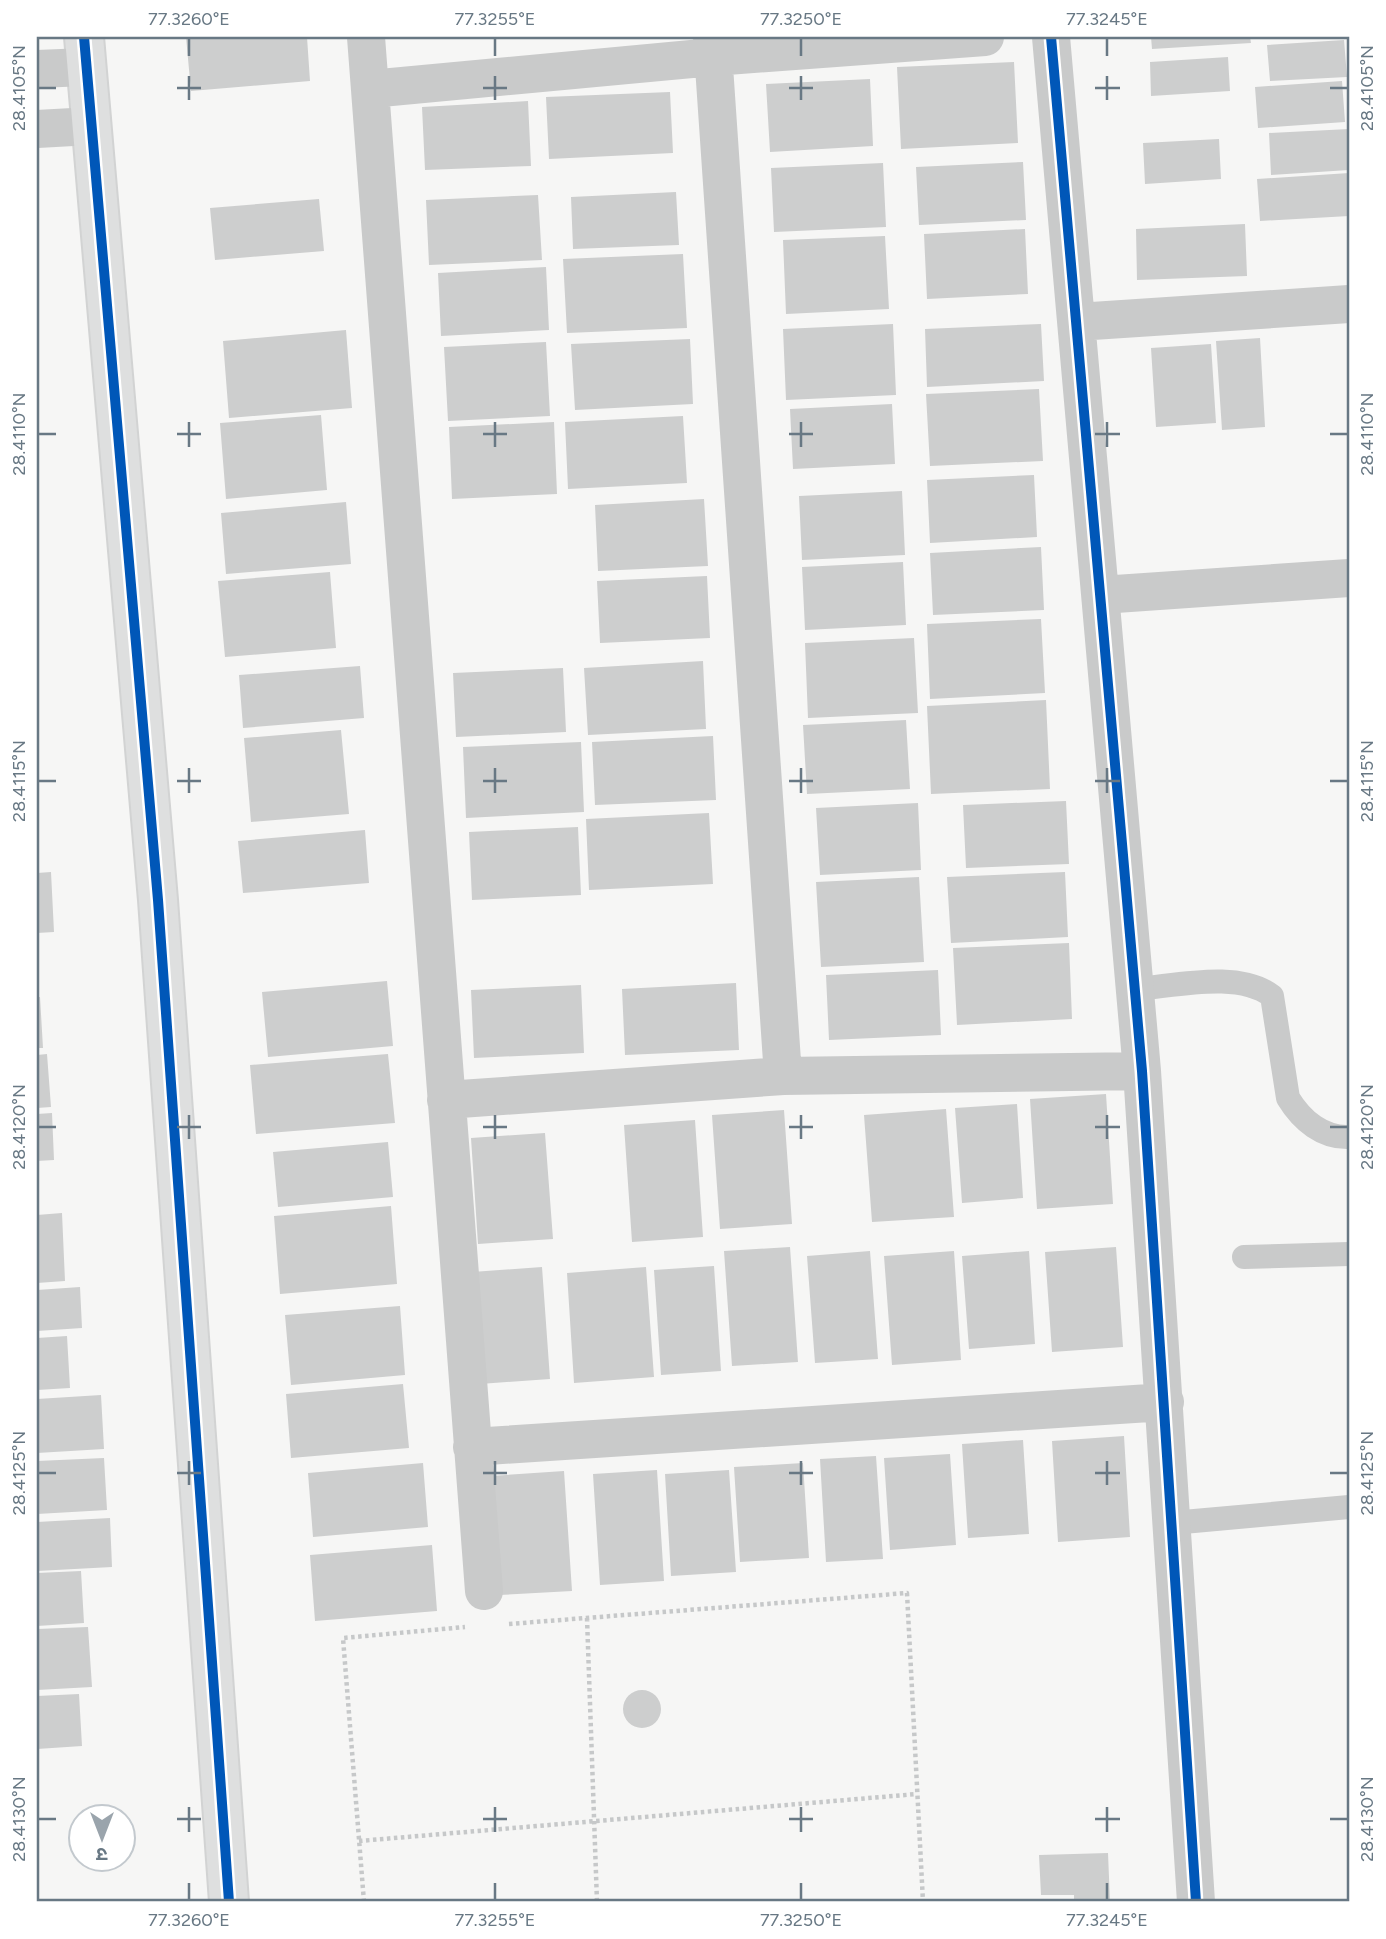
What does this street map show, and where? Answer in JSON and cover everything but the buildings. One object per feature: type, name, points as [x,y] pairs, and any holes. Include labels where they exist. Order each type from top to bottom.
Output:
[{"type":"street","points":[[366,37],[486,1614]]},
{"type":"street","points":[[370,89],[712,47],[985,37]]},
{"type":"street","points":[[1051,37],[1142,1071],[1196,1902]]},
{"type":"street","points":[[712,47],[783,1076]]},
{"type":"street","points":[[37,69],[85,52],[158,900],[229,1902]]},
{"type":"street","points":[[37,129],[91,126]]},
{"type":"street","points":[[1077,322],[1349,304]]},
{"type":"street","points":[[1101,595],[1349,579]]},
{"type":"street","points":[[446,1100],[783,1076],[1142,1071]]},
{"type":"street","points":[[472,1447],[1165,1402]]},
{"type":"lane","points":[[1134,989],[1240,981],[1258,985],[1272,996],[1289,1098],[1296,1111],[1310,1125],[1336,1137],[1349,1137]]},
{"type":"lane","points":[[1244,1257],[1349,1254]]},
{"type":"lane","points":[[1172,1523],[1349,1507]]},
{"type":"path","points":[[364,1902],[343,1638],[486,1614],[587,1618],[907,1593],[923,1902]]},
{"type":"path","points":[[587,1618],[597,1902]]},
{"type":"path","points":[[359,1841],[918,1794]]},
{"type":"cycle path","points":[[84,37],[158,900],[229,1902]]},
{"type":"cycle path","points":[[1051,37],[1142,1071],[1196,1902]]}]
